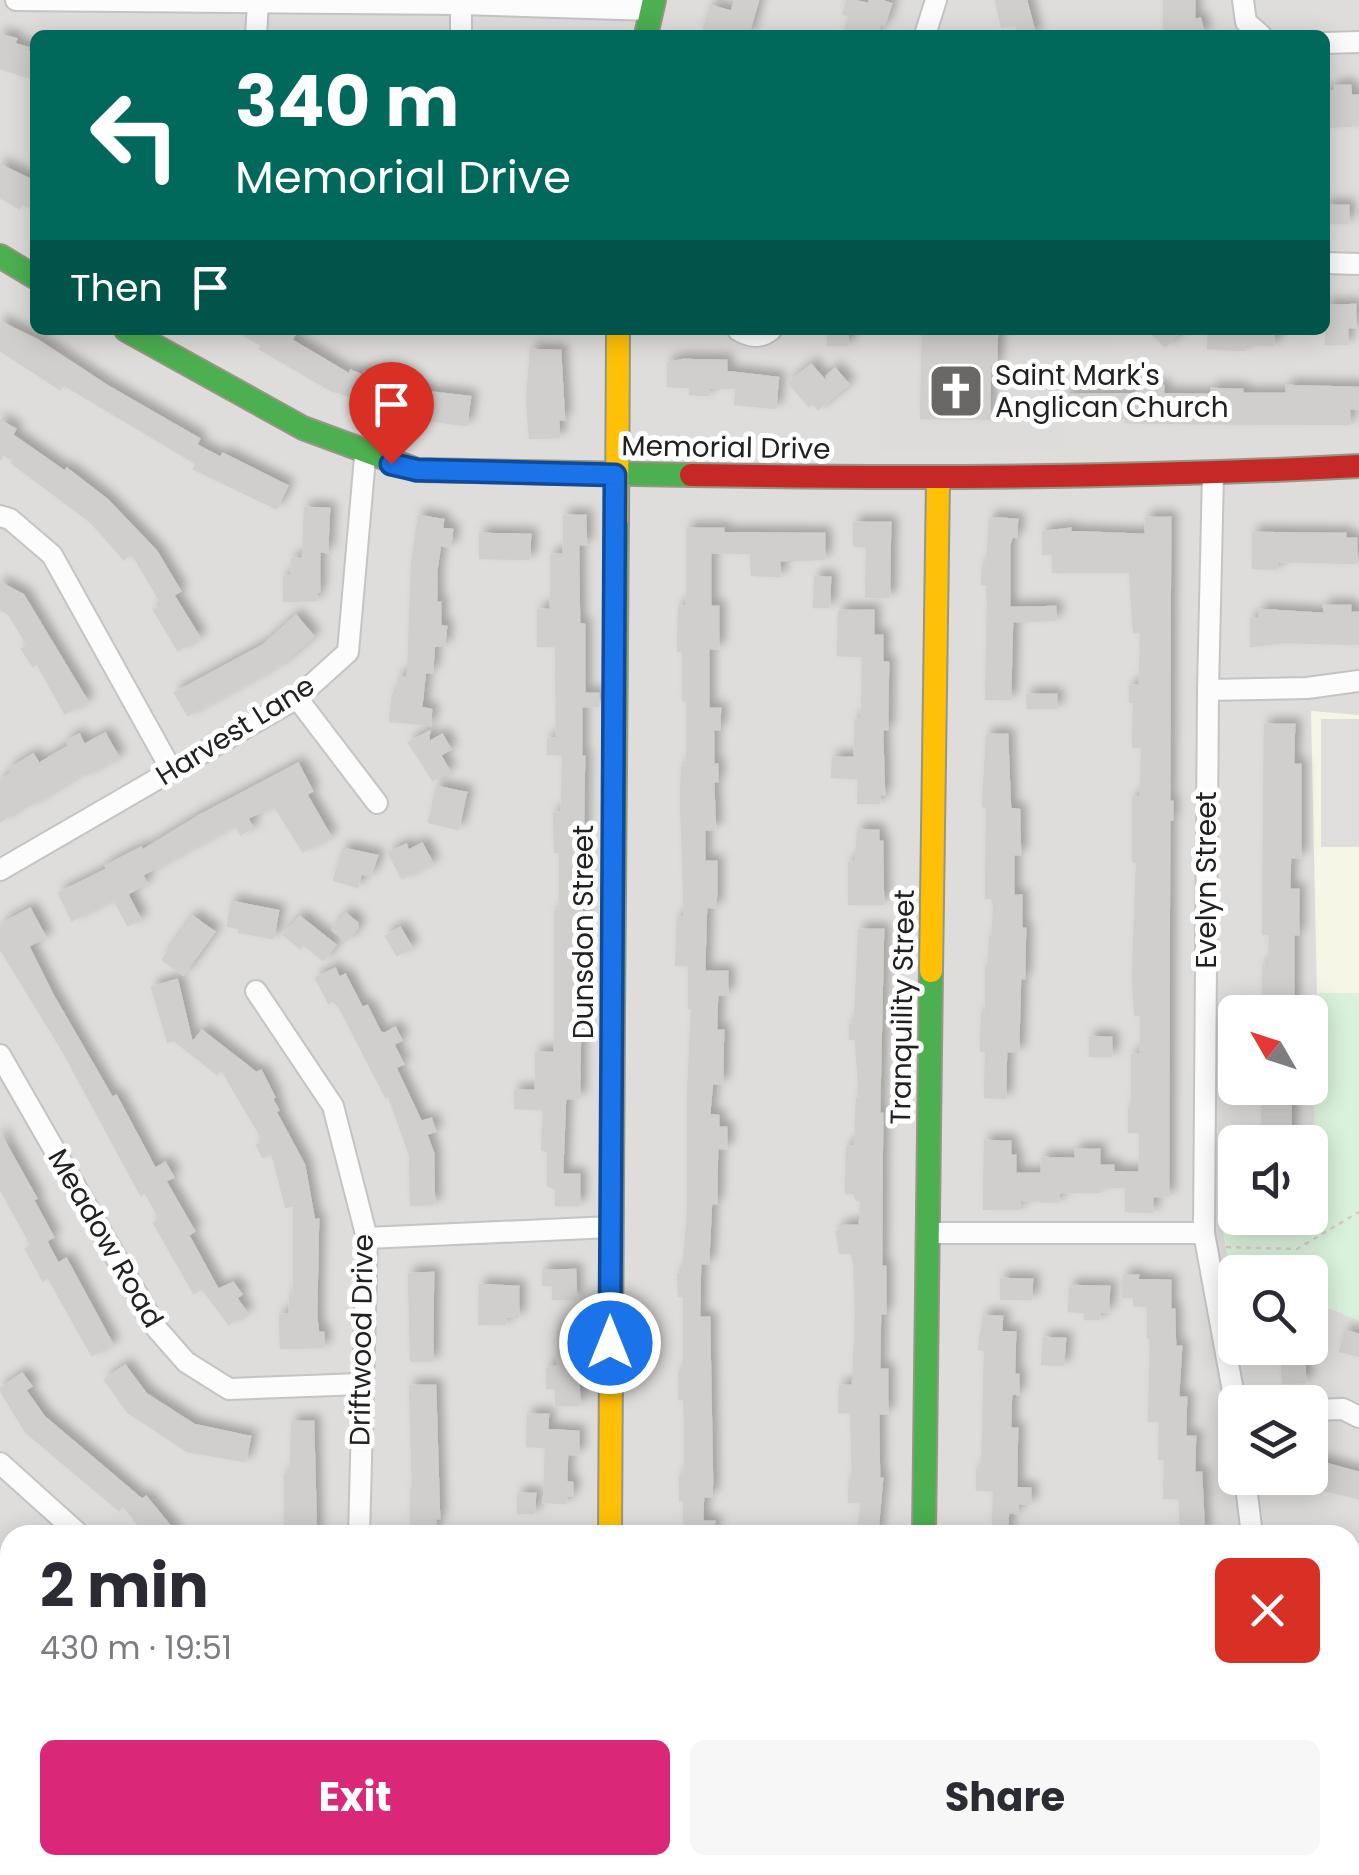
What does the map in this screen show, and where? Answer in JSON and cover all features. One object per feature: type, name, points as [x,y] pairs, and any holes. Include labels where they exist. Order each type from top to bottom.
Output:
[{"type":"main road","points":[[647,30],[653,5]]},
{"type":"main road","points":[[0,256],[30,274]]},
{"type":"main road","name":"Memorial Drive","points":[[135,335],[263,410],[365,457],[417,470],[938,479],[1213,474],[1359,466]]},
{"type":"main road","name":"Dunsdon Street","points":[[610,1525],[618,335]]},
{"type":"main road","name":"Tranquility Street","points":[[924,1525],[938,479]]},
{"type":"street","points":[[16,0],[653,5]]},
{"type":"street","points":[[927,30],[936,0]]},
{"type":"street","points":[[1242,0],[1246,22],[1255,30]]},
{"type":"street","points":[[256,30],[258,3]]},
{"type":"street","points":[[461,4],[461,30]]},
{"type":"street","points":[[1330,42],[1359,42]]},
{"type":"street","points":[[1330,263],[1359,264]]},
{"type":"street","name":"Harvest Lane","points":[[0,870],[297,698],[348,652],[365,457]]},
{"type":"street","name":"Evelyn Street","points":[[1213,474],[1205,1240],[1233,1385]]},
{"type":"street","points":[[0,516],[52,555],[172,770]]},
{"type":"street","points":[[1208,690],[1307,688],[1359,681]]},
{"type":"street","points":[[297,698],[377,802]]},
{"type":"street","name":"Driftwood Drive","points":[[256,991],[333,1106],[367,1238],[358,1525]]},
{"type":"street","name":"Meadow Road","points":[[0,1055],[157,1329],[186,1362],[229,1389],[361,1384]]},
{"type":"street","points":[[367,1238],[611,1228]]},
{"type":"street","points":[[930,1232],[1205,1240]]},
{"type":"street","points":[[1328,1410],[1359,1416]]},
{"type":"street","points":[[0,1463],[69,1525]]},
{"type":"street","points":[[1247,1495],[1251,1525]]},
{"type":"path","points":[[1205,1240],[1297,1250],[1359,1212]]},
{"type":"shaded area","points":[[0,0],[1359,0],[1359,1525],[0,1525]]},
{"type":"shaded area","points":[[880,335],[1113,335],[1113,360],[1061,364],[1062,451],[878,451]]},
{"type":"shaded area","points":[[1311,711],[1359,715],[1359,993],[1317,993]]},
{"type":"shaded area","points":[[1321,719],[1359,719],[1359,847],[1321,847]]},
{"type":"green space","points":[[1359,993],[1359,1321],[1328,1309],[1328,1255],[1227,1255],[1223,1235],[1328,1235],[1328,1125],[1314,1125],[1315,1105],[1328,1105],[1328,995],[1317,995]]},
{"type":"building","points":[[735,0],[758,0],[749,30],[704,30],[711,6],[732,12]]},
{"type":"building","points":[[848,0],[891,4],[884,25],[880,24],[878,30],[846,30],[850,16],[843,14]]},
{"type":"building","points":[[996,0],[1026,0],[1034,30],[1018,30],[1016,24],[1002,27]]},
{"type":"building","points":[[1164,0],[1194,0],[1194,20],[1200,19],[1203,30],[1164,30]]},
{"type":"building","points":[[0,35],[16,39],[14,44],[28,48],[30,77],[0,68]]},
{"type":"building","points":[[1335,86],[1350,86],[1351,96],[1359,96],[1359,125],[1330,127],[1330,92],[1335,91]]},
{"type":"building","points":[[0,165],[30,180],[30,207],[22,203],[19,208],[0,197]]},
{"type":"building","points":[[1330,206],[1348,206],[1348,223],[1330,223]]},
{"type":"building","points":[[1355,305],[1355,327],[1347,327],[1347,344],[1326,344],[1326,335],[1330,335],[1330,306]]},
{"type":"building","points":[[0,322],[37,340],[199,439],[196,445],[287,486],[276,508],[194,469],[197,464],[63,384],[60,389],[0,350]]},
{"type":"building","points":[[244,335],[294,335],[291,340],[350,375],[351,371],[363,376],[365,372],[394,383],[392,388],[470,397],[466,425],[404,417],[405,413],[331,390],[260,349],[262,345]]},
{"type":"building","points":[[828,335],[848,335],[847,345],[828,345]]},
{"type":"building","name":"Saint Mark's Anglican Church","points":[[923,335],[997,335],[996,365],[990,365],[989,419],[921,418]]},
{"type":"building","points":[[1153,335],[1176,335],[1165,346]]},
{"type":"building","points":[[1209,335],[1274,335],[1273,345],[1244,344],[1244,350],[1208,348]]},
{"type":"building","points":[[531,350],[560,351],[564,419],[558,419],[559,437],[530,438],[527,402]]},
{"type":"building","points":[[726,361],[726,372],[778,378],[775,408],[735,404],[737,388],[708,387],[708,395],[690,394],[690,387],[668,386],[668,363]]},
{"type":"building","points":[[811,365],[827,383],[827,376],[835,369],[848,384],[818,409],[813,403],[809,406],[789,383]]},
{"type":"building","points":[[1137,386],[1163,386],[1163,394],[1212,395],[1212,389],[1287,394],[1287,386],[1359,388],[1358,408],[1349,408],[1349,424],[1065,418],[1065,395],[1137,394]]},
{"type":"building","points":[[0,421],[15,429],[12,435],[107,500],[156,551],[180,591],[173,595],[199,637],[178,650],[154,610],[163,605],[131,551],[124,559],[90,521],[12,463],[14,460],[3,454],[0,460]]},
{"type":"building","points":[[305,508],[329,509],[327,552],[319,551],[319,591],[316,600],[284,601],[284,577],[292,577],[292,559],[303,559]]},
{"type":"building","points":[[419,516],[443,520],[442,529],[452,530],[450,547],[440,545],[436,572],[440,626],[446,627],[444,646],[434,645],[432,672],[425,672],[421,708],[431,710],[430,725],[390,721],[399,677],[408,678],[412,565]]},
{"type":"building","points":[[564,516],[585,516],[586,544],[578,544],[584,694],[598,694],[598,706],[581,706],[584,757],[579,1098],[565,1098],[562,1175],[579,1175],[579,1205],[556,1205],[556,1188],[548,1186],[548,1151],[542,1150],[544,1109],[515,1108],[515,1091],[536,1091],[536,1053],[555,1053],[555,911],[560,911],[560,852],[555,852],[554,813],[562,813],[563,754],[548,754],[548,739],[557,739],[556,646],[538,646],[538,610],[551,610],[551,555],[564,555]]},
{"type":"building","points":[[990,518],[1017,520],[1016,537],[1012,536],[1009,545],[1009,608],[1055,607],[1055,620],[1012,621],[1010,699],[986,699],[988,602],[987,584],[982,584]]},
{"type":"building","points":[[1146,518],[1170,518],[1168,1196],[1152,1196],[1152,1212],[1126,1211],[1126,1187],[1099,1187],[1099,1192],[1058,1192],[1058,1202],[1019,1200],[1019,1209],[984,1209],[985,1141],[1010,1142],[1015,1174],[1042,1174],[1042,1158],[1076,1159],[1076,1150],[1099,1150],[1099,1166],[1113,1166],[1113,1172],[1140,1173],[1140,1132],[1129,1132],[1129,1108],[1132,1055],[1141,1055],[1141,1015],[1135,1015],[1133,977],[1137,862],[1133,861],[1133,798],[1141,798],[1142,747],[1133,747],[1134,702],[1130,702],[1130,686],[1140,686],[1141,632],[1134,632],[1130,572],[1053,572],[1053,554],[1043,554],[1043,532],[1070,529],[1146,535]]},
{"type":"building","points":[[854,523],[890,523],[889,597],[866,597],[867,546],[854,546]]},
{"type":"building","points":[[687,529],[824,534],[824,559],[779,560],[780,576],[752,575],[751,553],[710,552],[710,607],[718,607],[718,648],[708,648],[708,709],[720,709],[719,729],[713,729],[713,765],[717,765],[717,781],[713,781],[715,829],[704,829],[704,862],[716,862],[716,895],[715,907],[706,907],[704,972],[727,972],[727,994],[717,995],[716,1031],[723,1031],[722,1083],[712,1083],[709,1115],[718,1116],[718,1128],[726,1128],[726,1148],[717,1148],[716,1203],[711,1203],[708,1263],[700,1263],[699,1318],[709,1318],[712,1482],[711,1496],[703,1496],[702,1522],[714,1525],[684,1525],[684,1500],[680,1500],[680,1476],[685,1477],[684,1399],[679,1399],[679,1372],[684,1372],[684,1296],[679,1296],[678,1274],[683,1274],[688,1214],[692,1008],[689,965],[676,965],[678,917],[685,918],[681,799],[682,767],[687,767],[687,700],[683,700],[683,651],[678,651],[679,607],[687,607]]},
{"type":"building","points":[[1253,533],[1345,534],[1345,539],[1356,539],[1356,563],[1276,561],[1276,569],[1253,568]]},
{"type":"building","points":[[480,534],[530,535],[529,559],[480,558]]},
{"type":"building","points":[[815,577],[830,578],[829,607],[814,607]]},
{"type":"building","points":[[0,583],[23,595],[87,701],[65,713],[37,663],[33,666],[22,649],[28,645],[9,614],[0,609]]},
{"type":"building","points":[[1324,606],[1350,606],[1350,613],[1358,613],[1359,644],[1283,642],[1251,646],[1251,619],[1260,619],[1260,610],[1325,614]]},
{"type":"building","points":[[839,611],[873,611],[873,636],[882,636],[882,662],[888,663],[887,729],[882,729],[884,794],[879,794],[879,803],[858,803],[859,778],[832,777],[833,758],[855,758],[855,720],[862,720],[863,656],[838,655]]},
{"type":"building","points":[[296,616],[313,636],[283,662],[188,715],[175,693],[264,645]]},
{"type":"building","points":[[1027,695],[1056,695],[1056,708],[1028,708]]},
{"type":"building","points":[[1265,725],[1294,725],[1293,765],[1300,765],[1300,857],[1290,857],[1289,890],[1298,890],[1293,995],[1263,995],[1263,966],[1269,966],[1270,934],[1263,934]]},
{"type":"building","points":[[429,732],[428,743],[442,735],[450,749],[440,755],[449,771],[433,780],[409,743]]},
{"type":"building","points":[[105,734],[118,757],[84,775],[83,772],[31,804],[29,801],[0,821],[0,782],[12,773],[10,769],[33,755],[39,764],[69,746],[67,741],[79,735],[84,745]]},
{"type":"building","points":[[987,735],[1007,735],[1010,809],[1019,810],[1020,854],[1013,854],[1013,896],[1021,896],[1021,929],[1025,929],[1018,1052],[1006,1051],[1005,1098],[985,1097],[986,1051],[981,1051],[994,907],[992,898],[986,898],[987,807],[983,806]]},
{"type":"building","points":[[298,764],[312,791],[306,794],[330,836],[303,851],[274,805],[247,818],[252,827],[241,834],[235,824],[142,875],[146,883],[127,894],[140,919],[128,925],[114,899],[72,920],[59,893]]},
{"type":"building","points":[[437,787],[466,793],[458,829],[429,822]]},
{"type":"building","points":[[858,830],[878,831],[878,842],[882,842],[883,904],[849,904],[849,863],[856,863]]},
{"type":"building","points":[[422,844],[432,863],[402,878],[389,853],[406,845],[408,851]]},
{"type":"building","points":[[344,849],[377,856],[370,876],[361,873],[357,887],[334,880]]},
{"type":"building","points":[[232,902],[278,911],[273,938],[228,926]]},
{"type":"building","points":[[30,909],[45,937],[28,946],[53,996],[112,1098],[116,1096],[155,1169],[165,1163],[173,1177],[165,1181],[194,1231],[188,1235],[218,1290],[233,1283],[241,1294],[236,1298],[246,1312],[229,1324],[202,1288],[194,1293],[154,1223],[160,1219],[145,1192],[141,1195],[62,1049],[0,948],[0,929],[6,926],[4,923]]},
{"type":"building","points":[[346,914],[357,923],[357,928],[346,941],[333,930]]},
{"type":"building","points":[[193,917],[214,932],[183,974],[163,960]]},
{"type":"building","points":[[300,917],[335,945],[323,960],[284,935]]},
{"type":"building","points":[[400,928],[411,947],[397,955],[386,936]]},
{"type":"building","points":[[859,930],[883,930],[879,1114],[885,1313],[880,1313],[879,1370],[887,1370],[887,1413],[878,1413],[882,1479],[878,1525],[859,1525],[862,1502],[849,1502],[853,1478],[851,1412],[839,1412],[840,1386],[853,1386],[856,1313],[852,1253],[840,1253],[837,1232],[844,1226],[860,1226],[861,1200],[846,1193],[847,1147],[855,1147],[857,1099],[860,1100],[856,1039],[850,1039],[850,1025],[855,1025]]},
{"type":"building","points":[[335,969],[339,978],[345,975],[380,1032],[395,1028],[401,1040],[393,1044],[403,1064],[395,1067],[421,1122],[431,1119],[435,1131],[426,1134],[433,1153],[434,1204],[411,1205],[410,1155],[389,1096],[386,1097],[340,1008],[333,1000],[329,1003],[316,978]]},
{"type":"building","points":[[177,980],[192,1044],[202,1031],[256,1073],[261,1071],[274,1097],[278,1110],[275,1111],[304,1165],[314,1220],[318,1220],[316,1315],[323,1347],[281,1348],[280,1315],[290,1315],[290,1295],[294,1295],[294,1205],[286,1207],[272,1152],[263,1157],[257,1145],[264,1141],[221,1068],[217,1074],[174,1040],[168,1042],[152,987]]},
{"type":"building","points":[[1090,1037],[1111,1038],[1111,1056],[1090,1056]]},
{"type":"building","points":[[1263,1105],[1291,1105],[1290,1125],[1262,1125]]},
{"type":"building","points":[[0,1134],[36,1198],[33,1200],[53,1237],[46,1241],[58,1264],[66,1259],[112,1344],[92,1355],[48,1277],[43,1280],[26,1249],[32,1246],[0,1188]]},
{"type":"building","points":[[575,1270],[576,1299],[553,1299],[553,1285],[543,1285],[543,1271]]},
{"type":"building","points":[[433,1273],[432,1361],[411,1361],[409,1274]]},
{"type":"building","points":[[1124,1276],[1170,1281],[1175,1347],[1181,1347],[1178,1398],[1186,1398],[1185,1437],[1195,1437],[1194,1473],[1201,1473],[1204,1525],[1181,1525],[1180,1498],[1164,1498],[1165,1459],[1159,1459],[1160,1421],[1149,1421],[1148,1306],[1134,1305],[1134,1297],[1123,1297]]},
{"type":"building","points":[[1001,1279],[1032,1280],[1031,1299],[1001,1299]]},
{"type":"building","points":[[480,1285],[518,1287],[518,1317],[505,1316],[505,1324],[479,1324]]},
{"type":"building","points":[[1070,1286],[1109,1287],[1108,1311],[1100,1311],[1099,1319],[1085,1319],[1085,1312],[1069,1311]]},
{"type":"building","points":[[984,1316],[1002,1317],[1001,1332],[1015,1333],[1014,1375],[1018,1375],[1018,1394],[1011,1393],[1010,1429],[1017,1429],[1016,1488],[1030,1489],[1030,1504],[1018,1503],[1017,1513],[1008,1512],[1007,1525],[993,1525],[994,1490],[977,1490],[977,1470],[982,1470],[985,1355],[979,1349]]},
{"type":"building","points":[[558,1331],[578,1331],[579,1405],[556,1405],[556,1388],[547,1388],[547,1369],[558,1366]]},
{"type":"building","points":[[1346,1331],[1359,1335],[1359,1356],[1340,1351]]},
{"type":"building","points":[[1044,1338],[1065,1339],[1063,1365],[1042,1364]]},
{"type":"building","points":[[1282,1365],[1304,1365],[1305,1382],[1283,1383]]},
{"type":"building","points":[[125,1366],[146,1394],[194,1425],[250,1437],[245,1461],[187,1451],[128,1412],[105,1380]]},
{"type":"building","points":[[22,1374],[31,1386],[25,1390],[44,1417],[142,1500],[146,1497],[169,1525],[139,1525],[123,1505],[119,1510],[26,1432],[0,1389]]},
{"type":"building","points":[[410,1386],[435,1386],[439,1518],[435,1525],[411,1525]]},
{"type":"building","points":[[528,1415],[548,1415],[547,1430],[578,1432],[578,1454],[567,1454],[566,1482],[572,1483],[572,1495],[567,1495],[566,1503],[544,1502],[546,1447],[527,1446]]},
{"type":"building","points":[[292,1422],[313,1422],[316,1525],[285,1525],[285,1475],[291,1475]]},
{"type":"building","points":[[1328,1464],[1359,1473],[1359,1498],[1328,1491]]},
{"type":"building","points":[[518,1494],[535,1494],[534,1513],[518,1513]]},
{"type":"traffic: fast","points":[[647,30],[654,0]]},
{"type":"traffic: fast","points":[[0,256],[30,274]]},
{"type":"traffic: fast","points":[[135,335],[303,428],[417,470],[691,475]]},
{"type":"traffic: fast","points":[[613,1017],[617,520]]},
{"type":"traffic: fast","points":[[924,1525],[931,971]]},
{"type":"traffic: slow","points":[[617,520],[618,335]]},
{"type":"traffic: slow","points":[[931,971],[938,479]]},
{"type":"traffic: slow","points":[[610,1525],[613,1017]]},
{"type":"traffic: jam","points":[[691,475],[1025,476],[1359,466]]},
{"type":"place","name":"Saint Mark's Anglican Church","points":[[956,391]]},
{"type":"route","points":[[391,464],[417,470],[615,475],[610,1343]]}]
